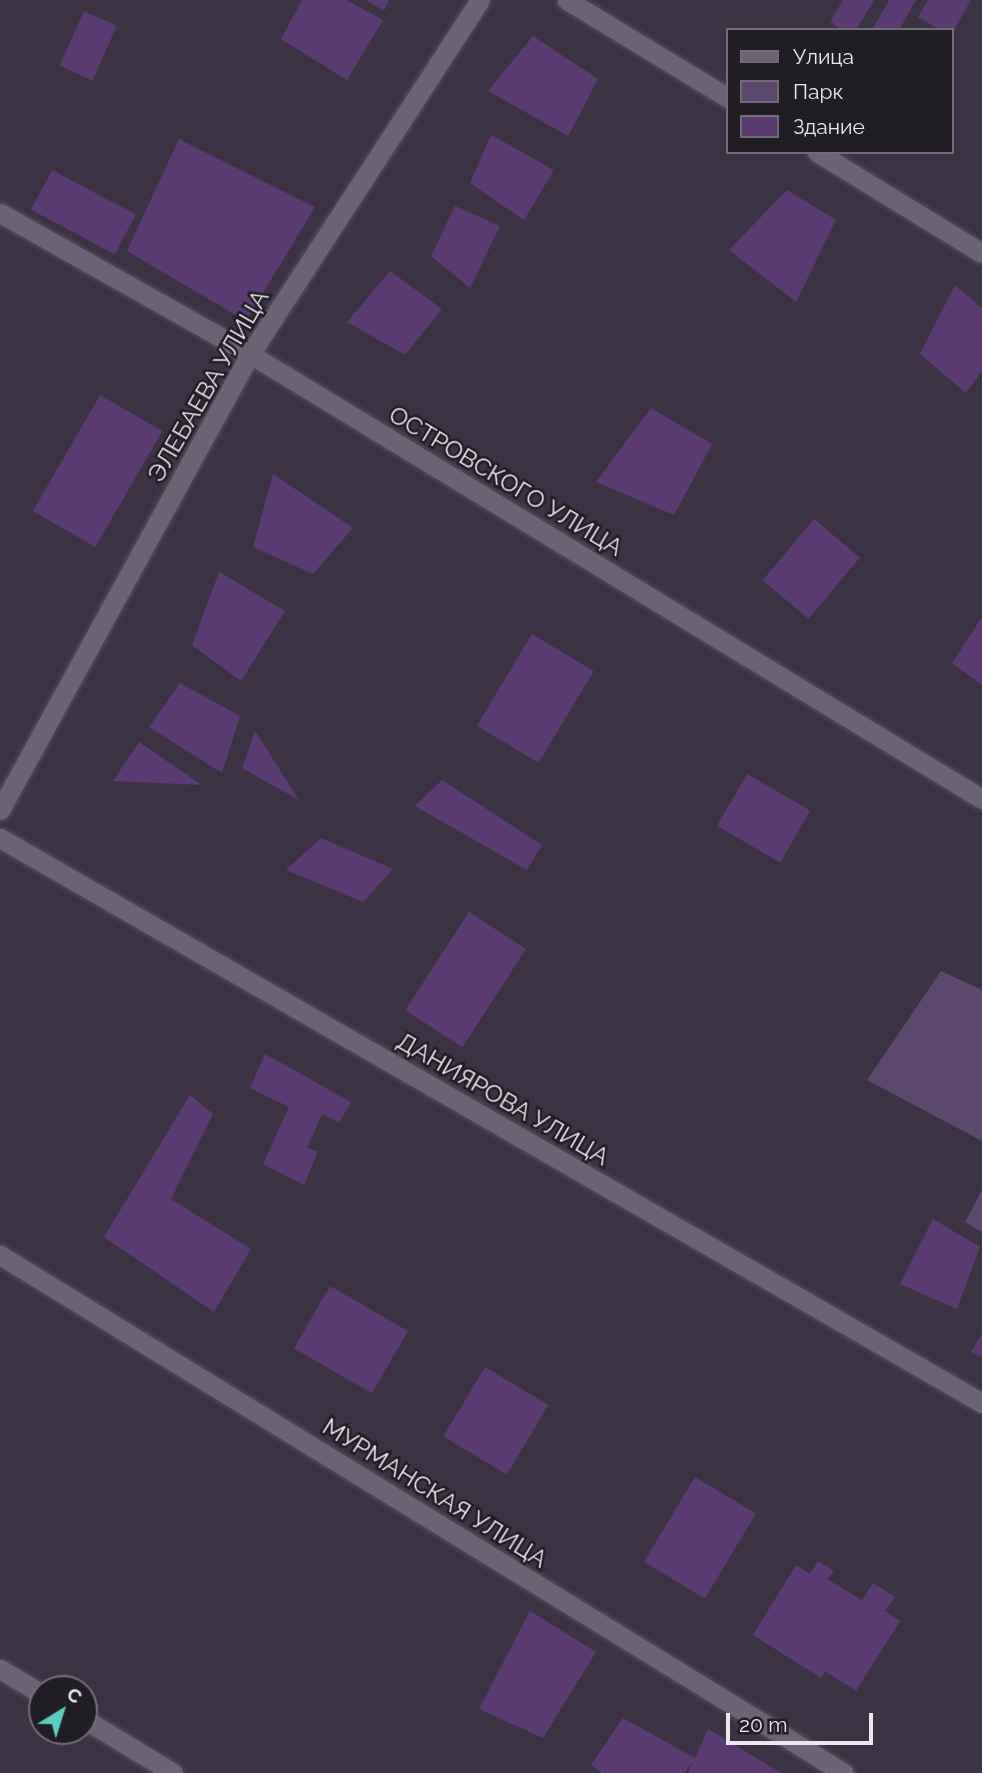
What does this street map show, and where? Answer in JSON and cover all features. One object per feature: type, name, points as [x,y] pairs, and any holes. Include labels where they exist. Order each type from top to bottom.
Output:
[{"type":"street","name":"ЭЛЕБАЕВА УЛИЦА","points":[[0,810],[250,354],[480,0]]},
{"type":"street","points":[[567,0],[726,97]]},
{"type":"street","points":[[820,154],[982,253]]},
{"type":"street","name":"ОСТРОВСКОГО УЛИЦА","points":[[0,213],[250,354],[982,799]]},
{"type":"street","name":"ДАНИЯРОВА УЛИЦА","points":[[0,838],[982,1403]]},
{"type":"street","name":"МУРМАНСКАЯ УЛИЦА","points":[[0,1255],[844,1773]]},
{"type":"street","points":[[0,1669],[28,1686]]},
{"type":"street","points":[[98,1728],[173,1773]]},
{"type":"green space","points":[[941,971],[982,990],[982,1141],[867,1080]]},
{"type":"green space","points":[[982,1190],[982,1232],[965,1222]]},
{"type":"building","points":[[302,0],[346,0],[383,20],[347,80],[281,39]]},
{"type":"building","points":[[366,0],[389,0],[384,11]]},
{"type":"building","points":[[843,0],[874,0],[857,28],[840,28],[830,22]]},
{"type":"building","points":[[889,0],[916,0],[900,28],[873,28]]},
{"type":"building","points":[[928,0],[971,0],[954,30],[937,28],[918,17]]},
{"type":"building","points":[[84,11],[117,26],[92,80],[60,66]]},
{"type":"building","points":[[533,36],[598,79],[568,136],[488,91]]},
{"type":"building","points":[[491,135],[554,170],[524,220],[470,183]]},
{"type":"building","points":[[179,139],[315,207],[246,321],[127,251]]},
{"type":"building","points":[[52,170],[136,215],[115,254],[31,210]]},
{"type":"building","points":[[787,190],[836,220],[796,302],[729,250]]},
{"type":"building","points":[[455,206],[500,226],[470,288],[431,256]]},
{"type":"building","points":[[390,271],[442,309],[405,355],[347,322]]},
{"type":"building","points":[[955,285],[982,308],[982,371],[966,393],[920,354]]},
{"type":"building","points":[[100,395],[162,431],[95,547],[33,511]]},
{"type":"building","points":[[651,408],[712,444],[674,515],[596,482]]},
{"type":"building","points":[[273,474],[353,528],[313,574],[253,547]]},
{"type":"building","points":[[814,519],[860,558],[809,619],[763,580]]},
{"type":"building","points":[[219,572],[285,611],[241,681],[192,645]]},
{"type":"building","points":[[982,617],[982,685],[952,663]]},
{"type":"building","points":[[532,634],[594,671],[539,763],[477,726]]},
{"type":"building","points":[[180,683],[240,716],[222,773],[149,727]]},
{"type":"building","points":[[255,731],[299,800],[242,768]]},
{"type":"building","points":[[139,742],[202,785],[113,781]]},
{"type":"building","points":[[747,774],[810,810],[780,862],[717,826]]},
{"type":"building","points":[[442,780],[542,845],[527,870],[415,806]]},
{"type":"building","points":[[321,838],[393,869],[363,902],[286,870]]},
{"type":"building","points":[[469,912],[526,949],[462,1047],[405,1010]]},
{"type":"building","points":[[265,1054],[351,1102],[339,1123],[322,1114],[307,1148],[318,1151],[304,1185],[263,1164],[289,1107],[250,1088]]},
{"type":"building","points":[[190,1095],[213,1114],[171,1199],[251,1249],[214,1312],[104,1237]]},
{"type":"building","points":[[933,1219],[980,1247],[957,1309],[900,1284]]},
{"type":"building","points":[[330,1286],[408,1331],[372,1393],[294,1348]]},
{"type":"building","points":[[982,1334],[982,1358],[971,1352]]},
{"type":"building","points":[[485,1367],[548,1405],[507,1475],[443,1436]]},
{"type":"building","points":[[695,1477],[756,1514],[705,1598],[644,1562]]},
{"type":"building","points":[[818,1561],[834,1571],[827,1579],[862,1600],[873,1583],[895,1597],[885,1611],[900,1621],[856,1691],[825,1671],[821,1678],[753,1635],[796,1565],[810,1574]]},
{"type":"building","points":[[530,1611],[596,1652],[543,1738],[479,1709]]},
{"type":"building","points":[[623,1718],[695,1758],[708,1729],[781,1773],[688,1773],[693,1762],[684,1773],[602,1773],[591,1765]]}]
